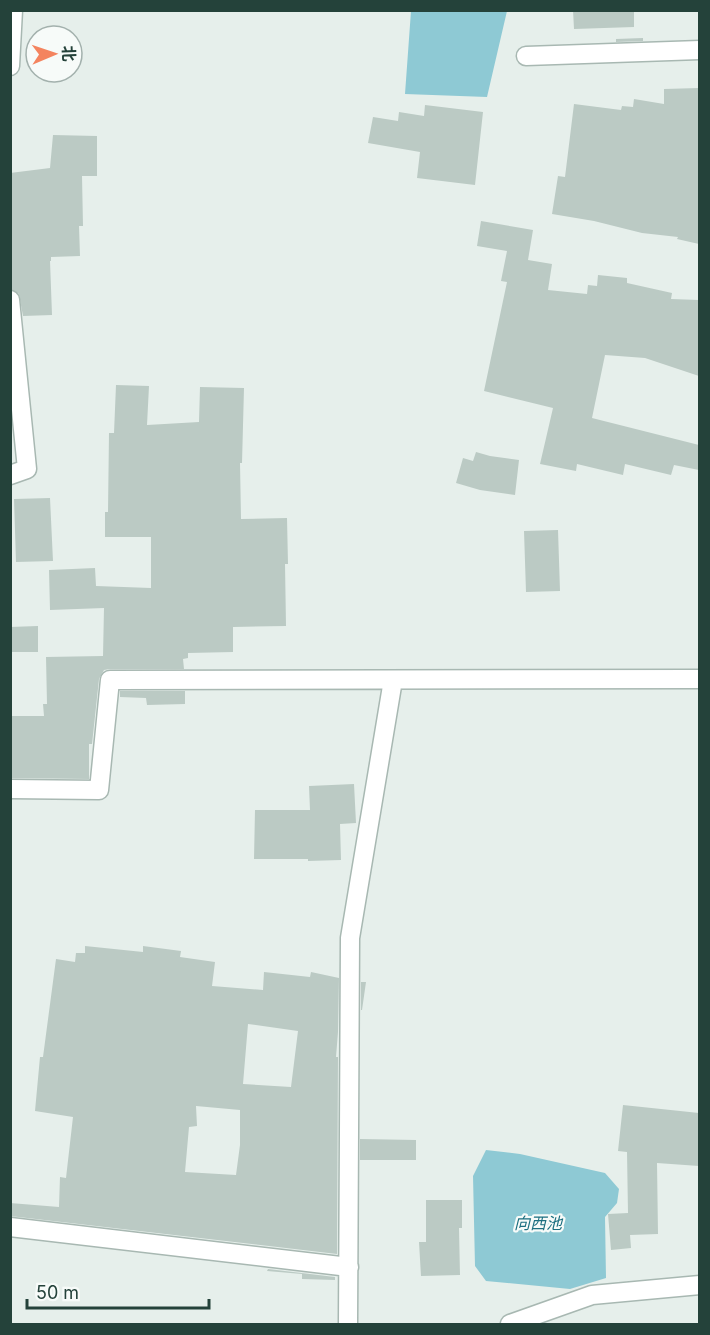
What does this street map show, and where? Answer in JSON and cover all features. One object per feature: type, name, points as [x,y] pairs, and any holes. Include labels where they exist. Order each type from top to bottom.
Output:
[{"type":"street","points":[[10,66],[13,10]]},
{"type":"street","points":[[526,56],[699,50]]},
{"type":"street","points":[[10,300],[27,469],[10,475]]},
{"type":"street","points":[[10,789],[99,790],[110,680],[699,679]]},
{"type":"street","points":[[348,1324],[350,938],[393,680]]},
{"type":"street","points":[[10,1227],[348,1268]]},
{"type":"street","points":[[510,1324],[592,1296],[699,1285]]},
{"type":"water","points":[[411,11],[507,11],[487,97],[405,94]]},
{"type":"water","name":"向西池","points":[[486,1150],[520,1154],[605,1173],[619,1189],[617,1203],[605,1217],[606,1278],[570,1289],[486,1281],[475,1266],[473,1176]]},
{"type":"building","points":[[573,10],[634,10],[634,27],[574,29]]},
{"type":"building","points":[[643,38],[643,41],[616,42],[616,39]]},
{"type":"building","points":[[699,88],[699,244],[677,239],[678,237],[642,233],[594,221],[552,214],[558,176],[565,177],[574,104],[621,110],[622,106],[633,107],[634,99],[664,104],[664,89]]},
{"type":"building","points":[[425,105],[483,112],[475,185],[417,178],[420,152],[368,143],[373,117],[398,121],[399,112],[424,116]]},
{"type":"building","points":[[53,135],[97,136],[97,176],[82,176],[83,226],[79,226],[80,256],[51,257],[52,315],[23,316],[19,294],[10,289],[10,173],[50,168]]},
{"type":"building","points":[[481,221],[533,230],[528,260],[552,264],[548,290],[587,294],[588,285],[597,286],[598,275],[627,278],[627,283],[672,293],[671,299],[699,300],[699,376],[645,358],[605,355],[592,418],[699,445],[699,470],[674,465],[671,475],[625,464],[623,475],[577,464],[576,471],[540,464],[553,408],[484,391],[507,282],[501,281],[507,251],[477,246]]},
{"type":"building","points":[[116,385],[149,386],[147,425],[199,422],[200,387],[244,388],[242,463],[240,463],[241,519],[287,518],[286,626],[233,627],[233,652],[188,653],[188,658],[183,659],[184,669],[104,670],[99,679],[92,744],[89,744],[89,779],[10,778],[10,716],[44,716],[43,704],[47,704],[46,657],[103,656],[104,608],[50,610],[49,570],[95,568],[96,586],[151,588],[151,537],[105,537],[105,512],[108,512],[109,433],[114,433]]},
{"type":"building","points":[[476,452],[519,460],[515,495],[480,490],[456,483],[463,458],[473,461]]},
{"type":"building","points":[[50,498],[53,561],[16,562],[14,499]]},
{"type":"building","points":[[558,530],[560,591],[526,592],[524,531]]},
{"type":"building","points":[[38,626],[38,652],[10,652],[10,627]]},
{"type":"building","points":[[120,691],[185,691],[185,704],[147,705],[146,698],[120,697]]},
{"type":"building","points":[[354,784],[356,823],[340,824],[341,860],[254,859],[255,810],[310,810],[309,786]]},
{"type":"building","points":[[85,946],[143,952],[143,946],[181,951],[180,957],[215,962],[212,986],[263,990],[264,972],[310,977],[311,972],[339,978],[336,1057],[338,1057],[337,1254],[10,1216],[10,1203],[59,1207],[60,1177],[66,1178],[73,1117],[35,1111],[40,1057],[43,1057],[56,959],[75,962],[76,953],[85,953]],"holes":[[[248,1024],[298,1031],[291,1087],[243,1084]],[[196,1106],[240,1110],[240,1145],[236,1175],[185,1172],[189,1127],[197,1126]]]},
{"type":"building","points":[[361,982],[366,982],[362,1010],[361,1010]]},
{"type":"building","points":[[623,1105],[699,1113],[699,1166],[657,1163],[658,1234],[630,1235],[631,1248],[611,1250],[608,1214],[628,1213],[627,1152],[618,1151]]},
{"type":"building","points":[[360,1139],[416,1140],[416,1160],[360,1160]]},
{"type":"building","points":[[426,1200],[462,1200],[462,1228],[459,1228],[460,1275],[421,1276],[419,1242],[426,1242]]},
{"type":"building","points":[[268,1269],[335,1277],[335,1280],[302,1279],[302,1274],[267,1271]]}]
